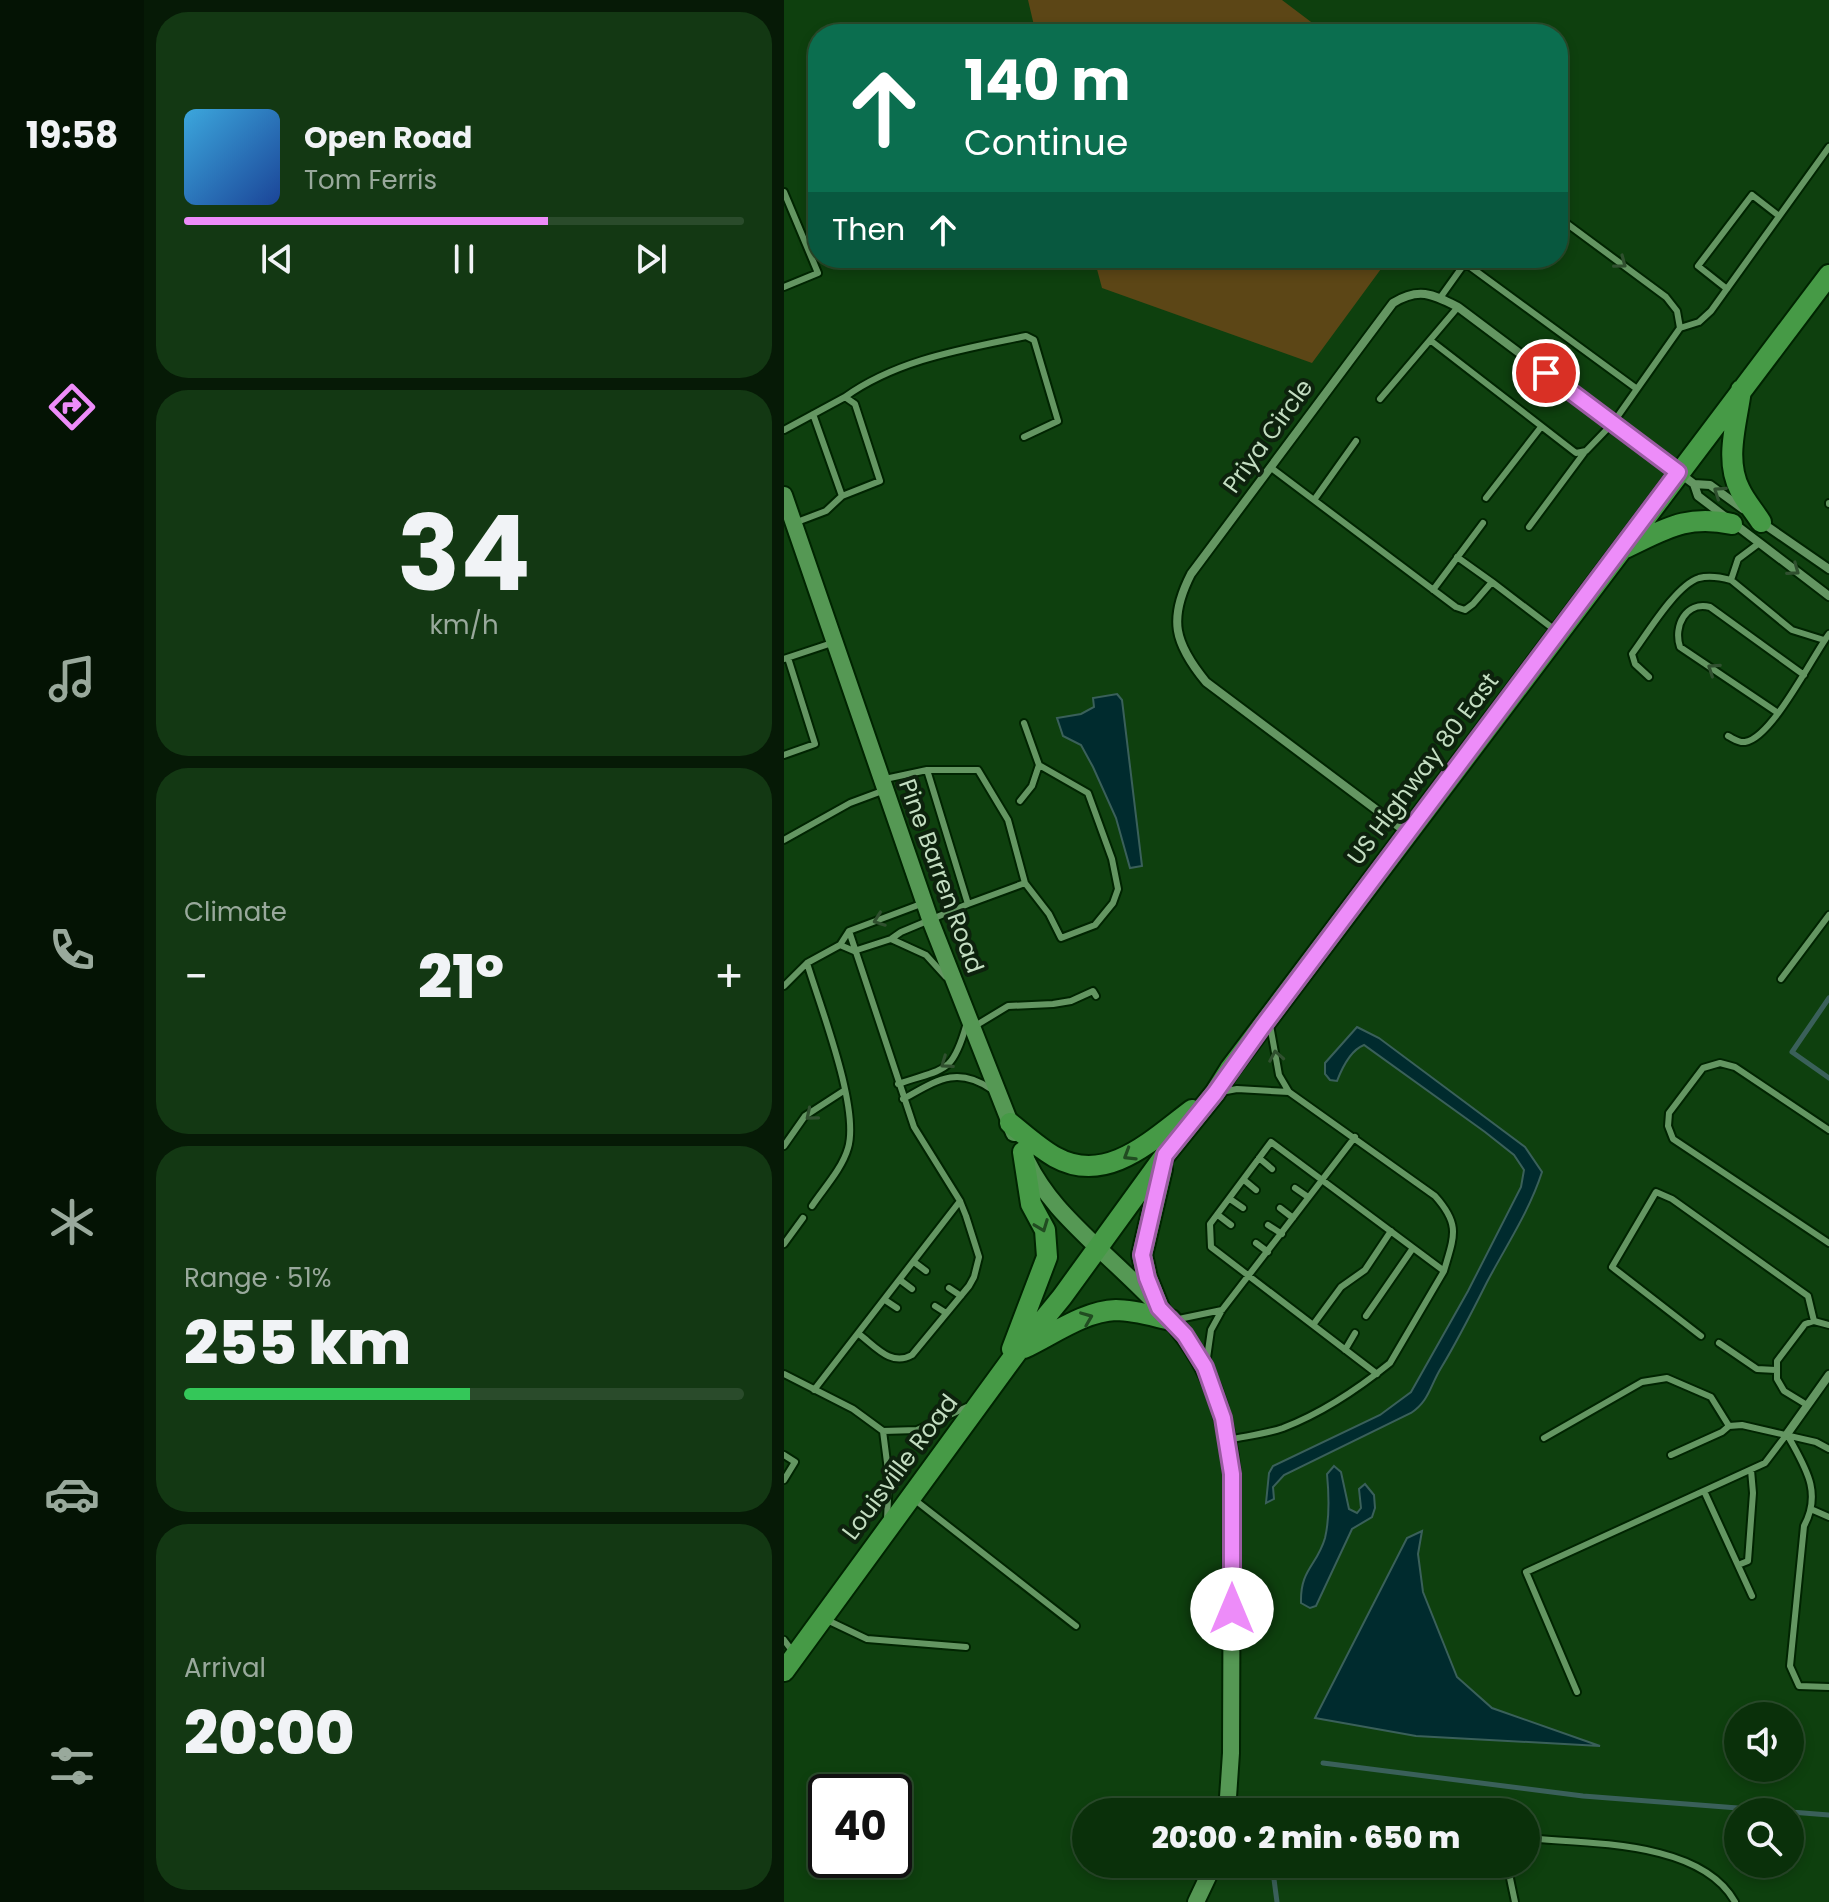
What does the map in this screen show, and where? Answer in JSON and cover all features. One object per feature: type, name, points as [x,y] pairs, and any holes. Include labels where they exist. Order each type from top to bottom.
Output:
[{"type":"main road","name":"US Highway 80 East","points":[[1062,1297],[1165,1155],[1215,1093],[1620,550],[1686,478],[1741,388],[1829,275]]},
{"type":"main road","points":[[1741,388],[1733,470],[1741,492],[1761,522]]},
{"type":"main road","name":"Pine Barren Road","points":[[784,495],[792,530],[835,642],[924,903],[1023,1152],[1053,1203],[1165,1314],[1191,1344],[1218,1398],[1232,1474],[1229,1798]]},
{"type":"main road","points":[[1620,550],[1690,521],[1710,519],[1732,524]]},
{"type":"main road","points":[[1010,1123],[1055,1157],[1081,1166],[1102,1166],[1122,1160],[1215,1093]]},
{"type":"main road","points":[[1002,1374],[1047,1257],[1045,1230],[1031,1204],[1023,1152]]},
{"type":"main road","points":[[1165,1155],[1142,1255],[1147,1278],[1165,1314]]},
{"type":"main road","name":"Louisville Road","points":[[788,1655],[822,1617],[1017,1352],[1062,1297]]},
{"type":"main road","points":[[1017,1352],[1106,1311],[1165,1314]]},
{"type":"main road","points":[[1196,1902],[1207,1878]]},
{"type":"street","name":"Priya Circle","points":[[1407,833],[1206,682],[1183,650],[1177,632],[1177,612],[1191,574],[1393,303],[1418,293],[1430,294],[1458,307],[1686,478]]},
{"type":"street","points":[[1686,478],[1710,485],[1829,569]]},
{"type":"street","points":[[1686,478],[1698,496],[1829,596]]},
{"type":"street","points":[[1787,1434],[1829,1375]]},
{"type":"lane","points":[[1529,527],[1586,451],[1613,423],[1680,328],[1699,322],[1711,311],[1829,147]]},
{"type":"lane","points":[[784,192],[808,249]]},
{"type":"lane","points":[[1727,289],[1698,266],[1752,195],[1779,216]]},
{"type":"lane","points":[[1568,224],[1666,297],[1677,311],[1680,328]]},
{"type":"lane","points":[[784,287],[818,273],[816,268]]},
{"type":"lane","points":[[1440,298],[1461,268]]},
{"type":"lane","points":[[1478,268],[1637,389]]},
{"type":"lane","points":[[1380,399],[1458,307]]},
{"type":"lane","points":[[784,430],[845,397],[869,380],[899,367],[1026,336],[1034,340],[1058,421],[1024,437]]},
{"type":"lane","points":[[1430,340],[1576,453],[1586,451]]},
{"type":"lane","points":[[792,530],[826,511],[842,496],[880,481],[855,404],[845,397]]},
{"type":"lane","points":[[813,414],[842,496]]},
{"type":"lane","points":[[1486,498],[1541,427]]},
{"type":"lane","points":[[1314,500],[1356,441]]},
{"type":"lane","points":[[1270,467],[1456,607],[1465,610],[1492,582]]},
{"type":"lane","points":[[1433,590],[1483,523]]},
{"type":"lane","points":[[1731,580],[1738,559],[1758,544]]},
{"type":"lane","points":[[1457,557],[1558,633]]},
{"type":"lane","points":[[1649,677],[1635,664],[1632,654],[1685,585],[1698,578],[1715,576],[1731,580],[1792,630],[1827,637],[1804,675],[1762,732],[1750,741],[1741,743],[1728,736]]},
{"type":"lane","points":[[1778,713],[1680,647],[1678,628],[1690,608],[1699,604],[1710,607],[1804,675]]},
{"type":"lane","points":[[784,755],[815,744],[786,659],[835,642]]},
{"type":"lane","points":[[1020,801],[1032,786],[1039,765],[1024,723]]},
{"type":"lane","points":[[784,840],[883,785],[927,770],[978,770],[1008,820],[1025,883],[1049,914],[1061,938],[1095,925],[1113,903],[1118,889],[1112,859],[1088,793],[1039,765]]},
{"type":"lane","points":[[927,770],[968,904]]},
{"type":"lane","points":[[840,945],[854,951],[891,939],[968,904],[1025,883]]},
{"type":"lane","points":[[784,986],[807,963],[840,945],[849,931],[924,903]]},
{"type":"lane","points":[[1781,979],[1829,915]]},
{"type":"lane","points":[[849,931],[918,1137],[960,1201],[979,1257],[974,1277],[912,1355],[891,1359],[859,1334]]},
{"type":"lane","points":[[891,939],[926,955],[957,988]]},
{"type":"lane","points":[[807,963],[845,1090],[852,1133],[842,1163],[812,1206]]},
{"type":"lane","points":[[898,1084],[952,1063],[970,1023],[1008,1006],[1071,1001],[1093,991],[1096,996]]},
{"type":"lane","points":[[1228,1440],[1282,1428],[1335,1402],[1390,1363],[1444,1271],[1453,1237],[1451,1213],[1435,1196],[1289,1092],[1279,1075],[1268,1018]]},
{"type":"lane","points":[[1829,1130],[1735,1067],[1720,1063],[1703,1068],[1669,1113],[1668,1126],[1673,1139],[1829,1243]]},
{"type":"lane","points":[[903,1099],[950,1076],[971,1078],[998,1093]]},
{"type":"lane","points":[[1215,1093],[1237,1089],[1289,1092]]},
{"type":"lane","points":[[784,1146],[805,1116],[845,1090]]},
{"type":"lane","points":[[1205,1367],[1211,1330],[1222,1310],[1355,1137]]},
{"type":"lane","points":[[1377,1374],[1211,1247],[1210,1224],[1271,1142],[1444,1271]]},
{"type":"lane","points":[[1259,1158],[1272,1169]]},
{"type":"lane","points":[[1244,1180],[1256,1190]]},
{"type":"lane","points":[[1295,1188],[1308,1197]]},
{"type":"lane","points":[[1701,1336],[1612,1267],[1656,1192],[1672,1199],[1808,1296],[1814,1321]]},
{"type":"lane","points":[[1230,1199],[1243,1208]]},
{"type":"lane","points":[[814,1390],[960,1201]]},
{"type":"lane","points":[[1280,1208],[1293,1218]]},
{"type":"lane","points":[[1218,1215],[1231,1225]]},
{"type":"lane","points":[[784,1244],[803,1218]]},
{"type":"lane","points":[[1268,1225],[1282,1234]]},
{"type":"lane","points":[[1313,1325],[1341,1287],[1365,1270],[1391,1231]]},
{"type":"lane","points":[[1256,1243],[1268,1252]]},
{"type":"lane","points":[[1366,1316],[1413,1248]]},
{"type":"lane","points":[[914,1262],[926,1271]]},
{"type":"lane","points":[[900,1280],[912,1289]]},
{"type":"lane","points":[[949,1288],[961,1296]]},
{"type":"lane","points":[[885,1300],[897,1308]]},
{"type":"lane","points":[[935,1306],[946,1313]]},
{"type":"lane","points":[[1165,1314],[1222,1310]]},
{"type":"lane","points":[[1807,1405],[1784,1391],[1777,1379],[1777,1361],[1805,1324],[1814,1321],[1829,1325]]},
{"type":"lane","points":[[920,1326],[930,1332]]},
{"type":"lane","points":[[1345,1350],[1355,1333]]},
{"type":"lane","points":[[1719,1343],[1757,1369],[1776,1370]]},
{"type":"lane","points":[[784,1374],[853,1409],[883,1431],[917,1430],[984,1399]]},
{"type":"lane","points":[[1544,1438],[1642,1382],[1667,1378],[1711,1397],[1729,1426]]},
{"type":"lane","points":[[1671,1455],[1729,1426],[1742,1425],[1816,1442],[1829,1449]]},
{"type":"lane","points":[[883,1431],[889,1478],[886,1530]]},
{"type":"lane","points":[[1577,1692],[1526,1572],[1765,1463],[1787,1434]]},
{"type":"lane","points":[[1787,1434],[1811,1477],[1813,1510],[1804,1526],[1790,1666],[1799,1686],[1829,1687]]},
{"type":"lane","points":[[784,1455],[795,1462],[784,1480]]},
{"type":"lane","points":[[1738,1565],[1748,1561],[1753,1493],[1751,1470]]},
{"type":"lane","points":[[1704,1491],[1752,1596]]},
{"type":"lane","points":[[911,1497],[1076,1626]]},
{"type":"lane","points":[[1813,1510],[1829,1517]]},
{"type":"lane","points":[[822,1617],[867,1639],[966,1647]]},
{"type":"lane","points":[[1540,1839],[1651,1851],[1681,1858],[1706,1872],[1728,1890],[1735,1902]]},
{"type":"lane","points":[[1510,1878],[1515,1902]]},
{"type":"shaded area","points":[[1028,0],[1282,0],[1314,24],[1034,24]]},
{"type":"shaded area","points":[[1097,268],[1382,268],[1312,363],[1102,288]]},
{"type":"water","points":[[1117,694],[1122,700],[1142,866],[1130,868],[1116,818],[1093,767],[1081,745],[1063,736],[1057,718],[1081,714],[1094,707],[1093,698]]},
{"type":"water","points":[[1357,1027],[1379,1038],[1525,1147],[1542,1172],[1524,1215],[1422,1403],[1411,1413],[1284,1475],[1273,1487],[1274,1499],[1266,1503],[1269,1473],[1273,1466],[1380,1415],[1411,1392],[1468,1291],[1521,1187],[1524,1170],[1514,1155],[1364,1045],[1351,1055],[1337,1081],[1330,1080],[1325,1074],[1325,1063]]},
{"type":"water","points":[[1334,1466],[1341,1472],[1349,1509],[1357,1513],[1361,1508],[1359,1489],[1365,1484],[1374,1495],[1375,1508],[1372,1517],[1352,1529],[1316,1606],[1310,1608],[1301,1603],[1301,1592],[1325,1538],[1329,1506],[1327,1474]]},
{"type":"water","points":[[1422,1531],[1418,1554],[1423,1592],[1457,1677],[1492,1708],[1600,1746],[1416,1736],[1315,1718],[1407,1538]]},
{"type":"waterway","points":[[1829,998],[1792,1052],[1829,1078]]},
{"type":"waterway","points":[[1323,1763],[1583,1796],[1829,1815]]},
{"type":"waterway","points":[[1274,1878],[1277,1902]]},
{"type":"route","points":[[1232,1609],[1232,1474],[1218,1398],[1197,1352],[1159,1308],[1143,1266],[1146,1230],[1165,1155],[1215,1093],[1678,472],[1546,373]]}]
